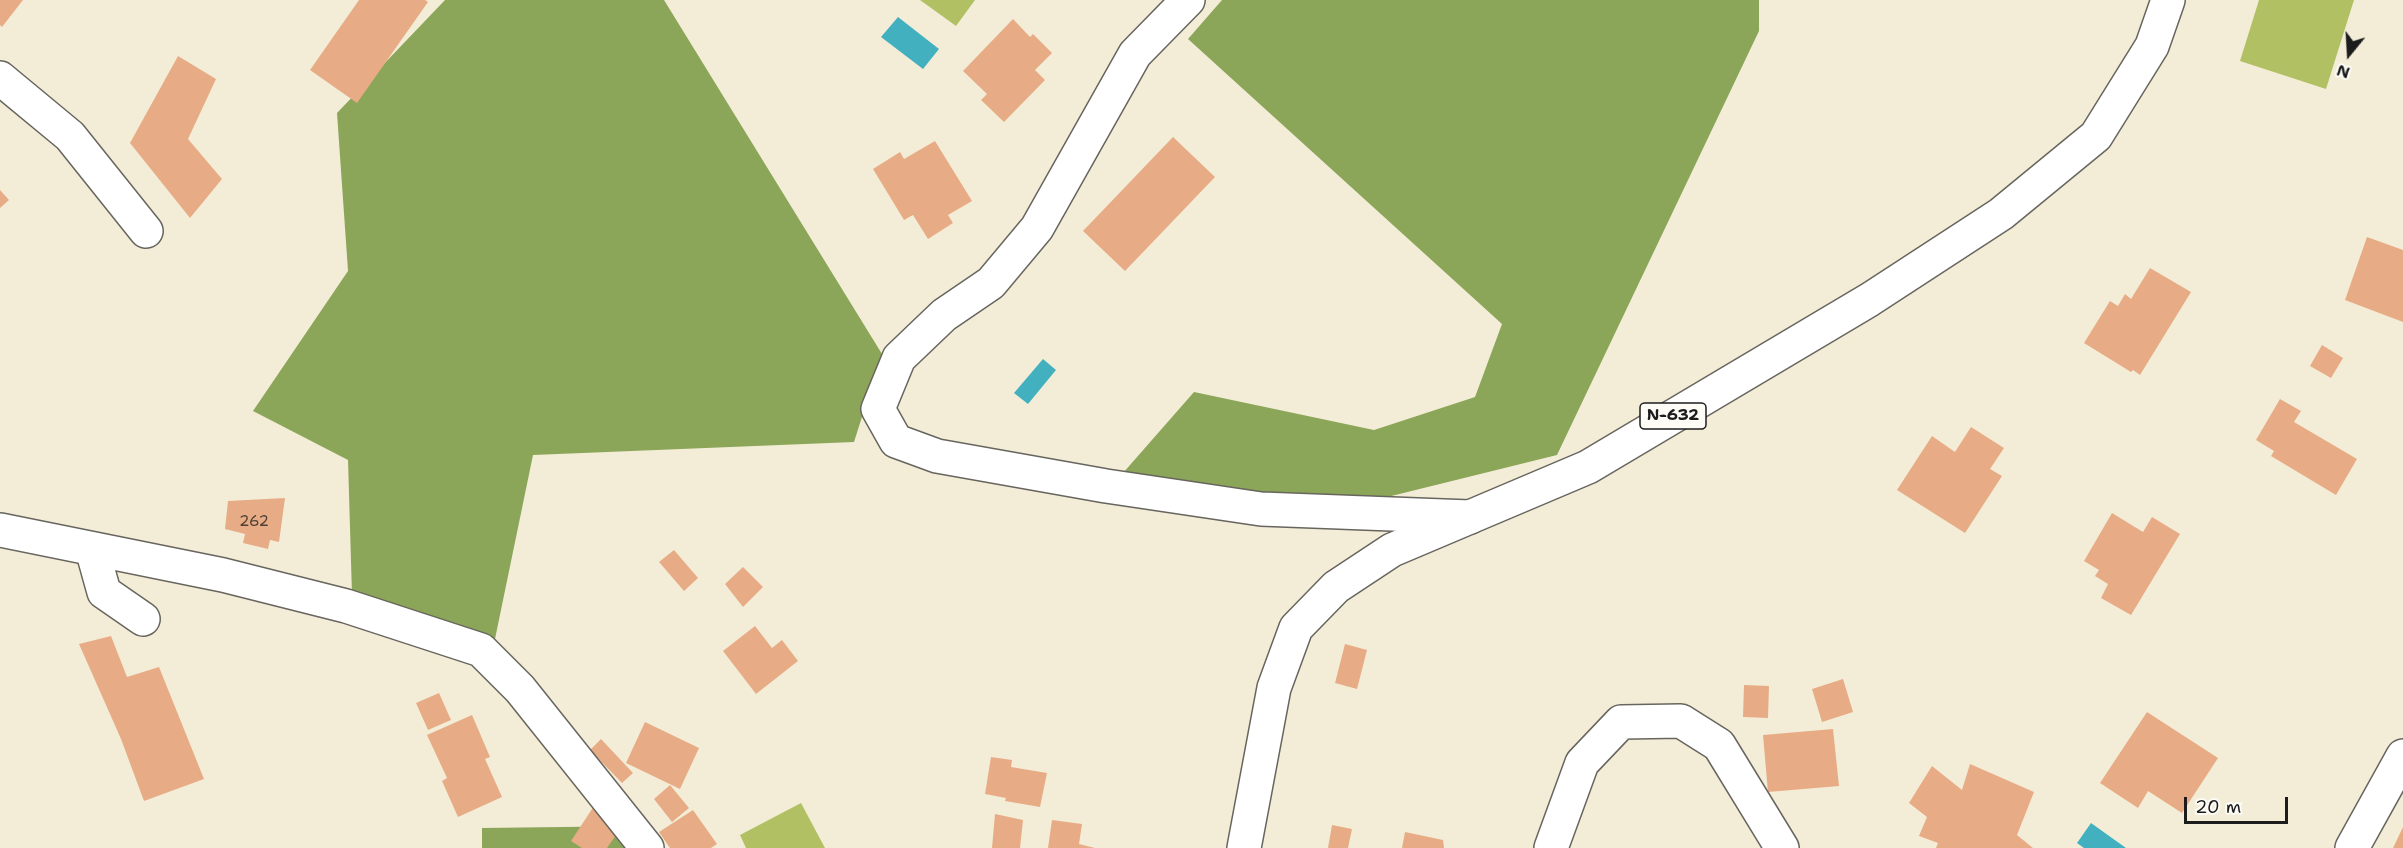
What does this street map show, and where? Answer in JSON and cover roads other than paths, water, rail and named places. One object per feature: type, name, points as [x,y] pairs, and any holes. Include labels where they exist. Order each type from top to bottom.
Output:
[{"type":"main road","points":[[1188,0],[1135,54],[1037,228],[991,283],[944,315],[899,358],[878,409],[896,441],[948,458],[1106,486],[1261,509],[1470,517]]},
{"type":"main road","name":"N-632","points":[[1244,848],[1274,688],[1296,628],[1336,587],[1392,550],[1588,467],[1869,300],[2001,214],[2096,136],[2152,46],[2168,0]]},
{"type":"main road","points":[[0,78],[70,136],[146,231]]},
{"type":"main road","points":[[0,530],[223,575],[346,606],[482,650],[520,689],[647,848]]},
{"type":"main road","points":[[92,549],[104,592],[143,619]]},
{"type":"main road","points":[[1551,848],[1582,763],[1621,722],[1681,721],[1719,745],[1782,848]]},
{"type":"main road","points":[[2352,848],[2403,756]]},
{"type":"water","points":[[898,17],[939,49],[923,69],[881,37]]},
{"type":"water","points":[[1043,359],[1056,370],[1028,404],[1014,393]]},
{"type":"water","points":[[2091,823],[2126,848],[2084,848],[2077,843]]}]
